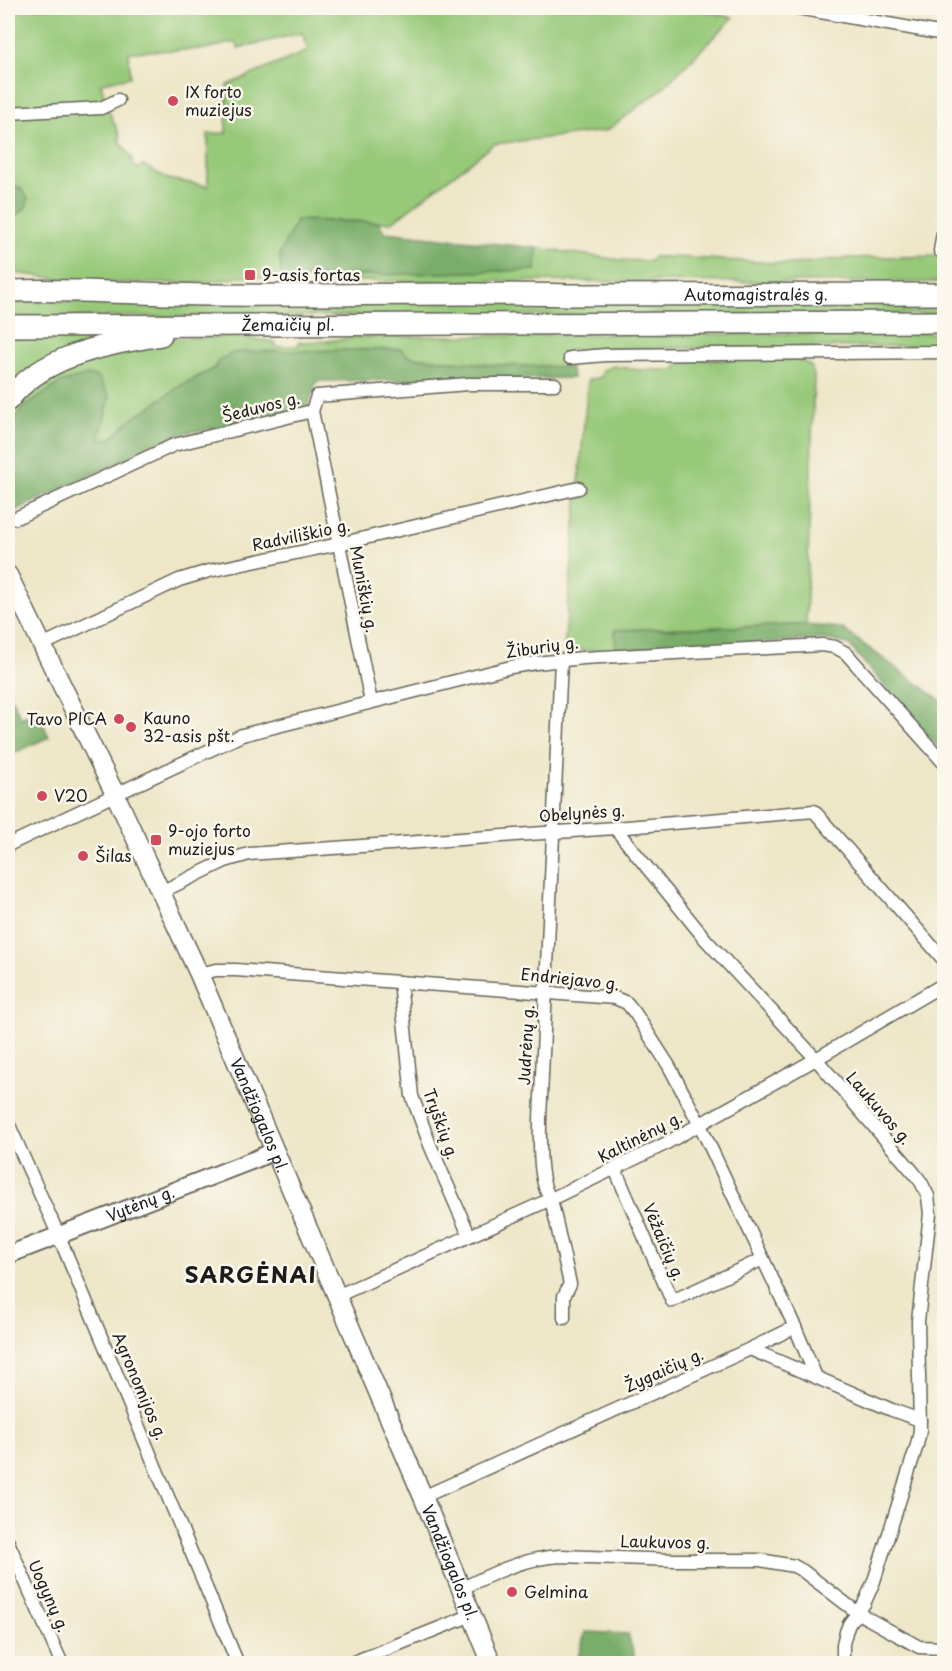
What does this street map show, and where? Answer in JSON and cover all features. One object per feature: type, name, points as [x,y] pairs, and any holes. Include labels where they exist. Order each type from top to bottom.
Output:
[{"type":"highway","points":[[8,279],[56,289]]},
{"type":"highway","name":"Žemaičių pl.","points":[[8,291],[56,289],[170,295],[511,294],[569,296]]},
{"type":"highway","name":"Automagistralės g.","points":[[569,296],[945,294]]},
{"type":"highway","name":"Automagistralės g.","points":[[570,324],[945,322]]},
{"type":"highway","name":"Žemaičių pl.","points":[[8,326],[570,324]]},
{"type":"highway","points":[[8,400],[48,366],[73,356],[107,345],[214,325]]},
{"type":"main road","name":"Vandžiogalos pl.","points":[[8,575],[115,794],[199,974],[492,1664]]},
{"type":"main road","name":"Vytėnų g.","points":[[8,1255],[274,1150]]},
{"type":"street","points":[[798,8],[945,34]]},
{"type":"street","points":[[8,113],[101,108],[118,100]]},
{"type":"street","points":[[942,251],[945,227]]},
{"type":"street","points":[[570,358],[945,352]]},
{"type":"street","name":"Šeduvos g.","points":[[16,518],[174,445],[312,411],[317,396],[468,384],[555,384]]},
{"type":"street","name":"Muniškių g.","points":[[312,411],[371,702]]},
{"type":"street","name":"Radviliškio g.","points":[[42,645],[179,580],[579,488]]},
{"type":"street","name":"Žiburių g.","points":[[8,845],[242,735],[511,667],[561,660],[822,645],[835,647],[846,653],[945,762]]},
{"type":"street","name":"Judrėnų g.","points":[[561,660],[540,1145],[544,1182],[551,1199],[570,1284],[564,1296],[564,1318]]},
{"type":"street","name":"Obelynės g.","points":[[161,892],[225,861],[249,854],[615,828],[814,811],[945,960]]},
{"type":"street","name":"Laukuvos g.","points":[[615,828],[706,940],[816,1059],[914,1173],[928,1196],[929,1233],[918,1321],[920,1420],[917,1445],[874,1581],[864,1604],[849,1624],[846,1632],[843,1644],[843,1664]]},
{"type":"street","name":"Endriejavo g.","points":[[199,974],[216,970],[236,970],[546,992],[615,998],[627,1003],[669,1066],[700,1125],[795,1327],[816,1377]]},
{"type":"street","name":"Tryškių g.","points":[[400,982],[412,1096],[430,1145],[469,1235]]},
{"type":"street","name":"Kaltinėnų g.","points":[[337,1296],[615,1169],[700,1125],[945,984]]},
{"type":"street","name":"Agronomijos g.","points":[[8,1124],[58,1234],[238,1664]]},
{"type":"street","name":"Vėžaičių g.","points":[[615,1169],[672,1301],[763,1259]]},
{"type":"street","name":"Žygaičių g.","points":[[423,1497],[795,1327]]},
{"type":"street","points":[[750,1349],[920,1420]]},
{"type":"street","name":"Uogynų g.","points":[[8,1542],[62,1664]]},
{"type":"street","name":"Laukuvos g.","points":[[461,1589],[494,1572],[546,1557],[771,1561],[799,1568],[858,1613],[919,1647],[945,1648]]},
{"type":"street","points":[[349,1664],[472,1615]]},
{"type":"green space","points":[[8,8],[692,8],[733,18],[662,89],[606,131],[494,144],[392,222],[296,221],[536,270],[537,248],[621,260],[651,261],[653,257],[671,257],[793,264],[846,258],[944,256],[944,282],[337,281],[243,277],[202,283],[89,283],[8,272],[8,211],[10,213],[28,200],[22,190],[14,186],[10,187],[8,192]],"holes":[[[302,33],[308,51],[227,85],[226,133],[208,134],[208,186],[168,179],[143,165],[138,169],[131,162],[133,159],[118,139],[121,138],[106,105],[101,83],[130,77],[129,52],[205,49],[236,42],[238,48]]]},
{"type":"green space","points":[[14,186],[21,189],[28,200],[23,211],[12,216],[8,211],[7,197],[9,190]]},
{"type":"green space","points":[[296,220],[379,222],[384,232],[537,248],[536,270],[281,278],[280,254]]},
{"type":"green space","points":[[944,300],[944,314],[8,317],[8,302]]},
{"type":"green space","points":[[944,333],[944,346],[570,349],[570,367],[492,365],[407,355],[215,368],[182,385],[128,422],[111,439],[99,440],[23,408],[8,429],[8,408],[46,372],[136,344],[177,338],[236,337],[275,342],[276,347],[298,346],[299,342],[357,337]]},
{"type":"green space","points":[[115,335],[8,394],[8,339]]},
{"type":"green space","points":[[401,349],[412,357],[492,365],[570,367],[573,378],[317,381],[305,413],[180,434],[10,513],[8,518],[8,429],[23,408],[60,383],[88,375],[97,377],[110,397],[99,440],[111,439],[128,422],[182,385],[215,368],[218,361],[224,357],[237,352]]},
{"type":"green space","points":[[694,360],[799,360],[811,366],[814,375],[806,625],[615,630],[616,650],[564,650],[588,380],[601,377],[603,370],[613,366],[639,370],[676,370],[677,364]]},
{"type":"green space","points":[[805,625],[841,628],[944,703],[944,754],[848,644],[824,639],[616,650],[615,630]]},
{"type":"green space","points":[[12,699],[21,718],[37,711],[49,737],[8,756],[8,700]]},
{"type":"green space","points":[[585,1632],[628,1634],[636,1663],[578,1663]]},
{"type":"place","name":"IX forto muziejus","points":[[173,101]]},
{"type":"place","name":"9-asis fortas","points":[[250,275]]},
{"type":"place","name":"Tavo PICA","points":[[119,719]]},
{"type":"place","name":"Kauno 32-asis pšt.","points":[[131,727]]},
{"type":"place","name":"V20","points":[[42,796]]},
{"type":"place","name":"9-ojo forto muziejus","points":[[156,840]]},
{"type":"place","name":"Šilas","points":[[83,856]]},
{"type":"place","name":"Gelmina","points":[[512,1592]]},
{"type":"district","name":"SARGĖNAI","points":[[251,1275]]}]
